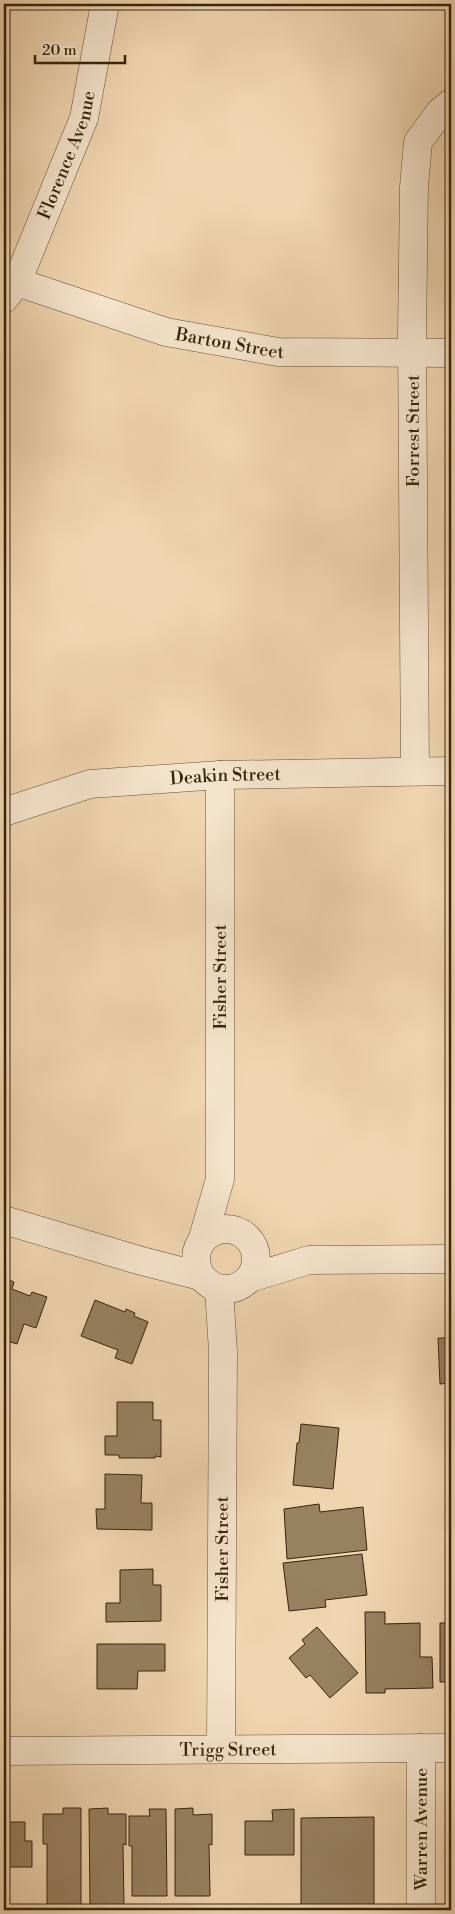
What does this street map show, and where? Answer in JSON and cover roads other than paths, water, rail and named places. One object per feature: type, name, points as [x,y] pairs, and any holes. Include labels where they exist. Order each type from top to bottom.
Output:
[{"type":"street","name":"Florence Avenue","points":[[10,290],[84,118],[105,4]]},
{"type":"street","name":"Forrest Street","points":[[415,772],[414,187],[418,142],[440,112],[451,103]]},
{"type":"street","name":"Barton Street","points":[[10,290],[166,332],[278,352],[451,353]]},
{"type":"street","name":"Deakin Street","points":[[4,812],[90,784],[220,775],[451,771]]},
{"type":"street","name":"Fisher Street","points":[[200,1244],[220,1179],[220,775]]},
{"type":"street","name":"Fisher Street","points":[[220,1179],[247,1238]]},
{"type":"street","points":[[4,1220],[138,1260],[226,1283],[310,1260],[451,1259]]},
{"type":"street","points":[[138,1260],[200,1244],[215,1230],[229,1229],[247,1238],[310,1260]]},
{"type":"street","points":[[226,1283],[254,1271],[256,1257],[247,1238]]},
{"type":"street","points":[[200,1244],[195,1264],[226,1283]]},
{"type":"street","name":"Fisher Street","points":[[221,1748],[223,1351],[226,1283]]},
{"type":"street","name":"Trigg Street","points":[[4,1751],[221,1748],[451,1748]]},
{"type":"street","name":"Warren Avenue","points":[[421,1748],[421,1910]]}]
